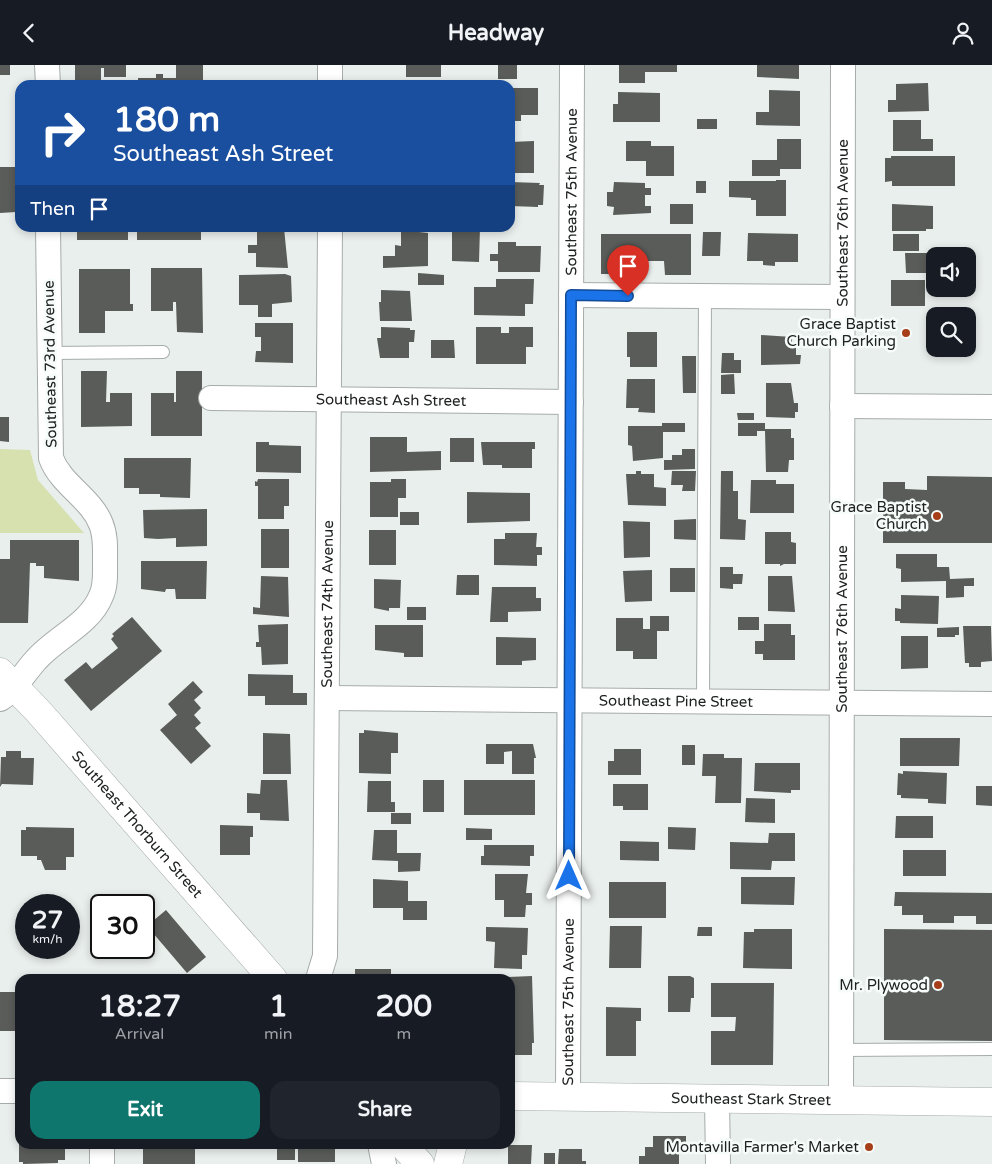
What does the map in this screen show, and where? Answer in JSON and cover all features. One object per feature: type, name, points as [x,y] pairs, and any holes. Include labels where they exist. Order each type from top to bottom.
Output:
[{"type":"main road","name":"Southeast Thorburn Street","points":[[5,686],[268,974]]},
{"type":"main road","name":"Southeast Stark Street","points":[[515,1097],[992,1102]]},
{"type":"main road","points":[[406,1149],[420,1164]]},
{"type":"main road","points":[[448,1164],[452,1149]]},
{"type":"street","points":[[47,65],[48,80]]},
{"type":"street","points":[[330,65],[330,80]]},
{"type":"street","name":"Southeast 75th Avenue","points":[[568,1098],[572,65]]},
{"type":"street","name":"Southeast 76th Avenue","points":[[841,1101],[843,65]]},
{"type":"street","name":"Southeast 73rd Avenue","points":[[5,686],[93,611],[102,596],[105,577],[105,539],[101,524],[93,510],[55,469],[51,458],[48,232]]},
{"type":"street","name":"Southeast 74th Avenue","points":[[319,974],[325,955],[330,232]]},
{"type":"street","points":[[571,295],[842,297]]},
{"type":"street","name":"Southeast Ash Street","points":[[211,397],[572,402]]},
{"type":"street","points":[[842,406],[992,407]]},
{"type":"street","name":"Southeast Pine Street","points":[[328,698],[992,704]]},
{"type":"street","points":[[0,1091],[15,1091]]},
{"type":"street","points":[[716,1099],[718,1164]]},
{"type":"street","points":[[102,1149],[102,1164]]},
{"type":"street","points":[[381,1149],[384,1164]]},
{"type":"lane","points":[[703,701],[705,296]]},
{"type":"lane","points":[[49,353],[163,352]]},
{"type":"lane","points":[[841,1050],[992,1049]]},
{"type":"green space","points":[[0,449],[30,450],[38,480],[84,533],[0,533]]},
{"type":"building","points":[[0,65],[10,65],[10,75],[0,75]]},
{"type":"building","points":[[75,65],[126,65],[126,77],[104,77],[104,68],[101,68],[101,80],[75,80]]},
{"type":"building","points":[[176,65],[203,65],[203,80],[138,80],[138,78],[156,78],[156,74],[163,74],[163,78],[176,78]]},
{"type":"building","points":[[406,65],[441,65],[441,77],[406,77]]},
{"type":"building","points":[[498,65],[517,65],[517,79],[498,79]]},
{"type":"building","points":[[619,65],[677,65],[677,72],[645,72],[645,83],[619,83]]},
{"type":"building","points":[[757,65],[799,65],[799,79],[757,77]]},
{"type":"building","points":[[928,83],[929,111],[888,112],[888,100],[896,100],[896,84]]},
{"type":"building","points":[[515,88],[538,88],[538,115],[521,115],[521,121],[515,121]]},
{"type":"building","points":[[769,90],[800,91],[800,126],[756,125],[756,112],[769,112]]},
{"type":"building","points":[[618,92],[660,93],[660,122],[613,122],[613,104],[618,104]]},
{"type":"building","points":[[697,119],[717,119],[717,129],[697,129]]},
{"type":"building","points":[[893,120],[921,120],[921,139],[933,139],[933,151],[893,151]]},
{"type":"building","points":[[777,139],[801,139],[801,169],[780,169],[780,176],[752,176],[752,160],[777,160]]},
{"type":"building","points":[[534,141],[534,173],[515,173],[515,142]]},
{"type":"building","points":[[626,141],[651,141],[651,146],[674,146],[674,176],[646,176],[646,161],[626,161]]},
{"type":"building","points":[[891,156],[955,156],[955,186],[892,186],[892,181],[885,182],[885,158],[891,158]]},
{"type":"building","points":[[0,167],[15,167],[15,212],[0,213]]},
{"type":"building","points":[[786,180],[786,216],[756,216],[756,200],[729,197],[729,181]]},
{"type":"building","points":[[696,181],[706,181],[706,193],[696,193]]},
{"type":"building","points":[[515,182],[540,183],[539,185],[544,185],[543,205],[538,205],[538,207],[515,206]]},
{"type":"building","points":[[614,182],[645,183],[645,188],[651,188],[651,195],[645,195],[645,206],[651,206],[651,213],[613,215],[614,207],[607,206],[607,192],[613,192]]},
{"type":"building","points":[[670,204],[693,204],[693,224],[670,224]]},
{"type":"building","points":[[892,204],[933,206],[933,229],[926,229],[926,231],[892,231]]},
{"type":"building","points":[[77,232],[128,232],[128,240],[77,240]]},
{"type":"building","points":[[137,232],[201,232],[201,240],[137,240]]},
{"type":"building","points":[[257,232],[284,232],[288,268],[256,267],[256,253],[248,253],[248,245],[257,245]]},
{"type":"building","points":[[401,232],[428,233],[428,266],[383,268],[383,256],[395,256],[395,245],[401,246]]},
{"type":"building","points":[[452,232],[480,232],[479,262],[452,261]]},
{"type":"building","points":[[703,232],[721,232],[720,256],[702,256]]},
{"type":"building","points":[[748,233],[798,234],[798,262],[775,262],[775,266],[763,265],[763,261],[747,261]]},
{"type":"building","points":[[601,234],[691,234],[691,275],[665,275],[664,261],[629,261],[629,274],[601,274]]},
{"type":"building","points":[[893,234],[919,234],[919,251],[893,251]]},
{"type":"building","points":[[498,242],[516,242],[516,246],[541,246],[540,272],[498,272],[498,261],[490,261],[490,254],[498,254]]},
{"type":"building","points":[[905,253],[926,253],[926,273],[906,273]]},
{"type":"building","points":[[151,268],[202,268],[203,333],[177,332],[176,302],[173,302],[173,311],[151,311]]},
{"type":"building","points":[[79,269],[130,269],[130,304],[133,304],[133,311],[105,311],[105,333],[79,333]]},
{"type":"building","points":[[418,273],[444,275],[444,285],[418,285]]},
{"type":"building","points":[[285,274],[291,276],[292,302],[272,304],[272,317],[258,317],[258,305],[239,305],[239,275]]},
{"type":"building","points":[[496,279],[534,279],[533,304],[525,304],[525,316],[474,315],[474,287],[496,287]]},
{"type":"building","points":[[891,280],[925,280],[925,306],[891,306]]},
{"type":"building","points":[[381,290],[410,291],[412,321],[380,321],[379,302],[381,302]]},
{"type":"building","points":[[255,323],[293,323],[293,363],[255,362],[256,351],[261,351],[261,337],[255,337]]},
{"type":"building","points":[[381,327],[410,328],[410,330],[415,330],[414,342],[409,342],[409,358],[380,358],[377,338],[381,338]]},
{"type":"building","points":[[476,327],[501,327],[501,333],[509,333],[509,327],[533,327],[533,347],[526,347],[526,364],[476,364]]},
{"type":"building","points":[[627,332],[657,332],[657,367],[630,367],[630,357],[627,357]]},
{"type":"building","points":[[761,335],[792,337],[792,346],[796,347],[796,355],[801,355],[800,364],[761,365]]},
{"type":"building","points":[[431,340],[454,340],[455,358],[431,358]]},
{"type":"building","points":[[722,353],[734,353],[734,360],[741,360],[741,373],[721,373]]},
{"type":"building","points":[[682,356],[696,356],[696,393],[683,393]]},
{"type":"building","points":[[81,371],[107,371],[106,402],[110,402],[110,393],[132,393],[132,426],[81,427]]},
{"type":"building","points":[[176,371],[202,371],[202,436],[151,436],[151,393],[174,393],[174,402],[176,402]]},
{"type":"building","points":[[734,374],[735,394],[721,394],[721,375]]},
{"type":"building","points":[[627,379],[655,379],[655,413],[638,412],[639,408],[626,408]]},
{"type":"building","points":[[766,383],[791,383],[794,403],[798,403],[798,412],[795,412],[795,418],[766,417]]},
{"type":"building","points":[[737,413],[754,413],[754,420],[738,420]]},
{"type":"building","points":[[0,417],[9,417],[9,442],[0,441]]},
{"type":"building","points":[[662,423],[685,423],[685,432],[663,432],[663,458],[633,461],[632,446],[628,445],[628,426],[662,426]]},
{"type":"building","points":[[738,423],[765,423],[765,429],[791,429],[791,438],[794,438],[794,460],[789,460],[788,472],[766,472],[765,431],[757,431],[757,436],[738,436]]},
{"type":"building","points":[[370,437],[407,437],[407,452],[441,451],[441,470],[370,472]]},
{"type":"building","points":[[450,438],[474,438],[474,462],[450,462]]},
{"type":"building","points":[[256,442],[269,442],[269,445],[301,446],[301,473],[256,472]]},
{"type":"building","points":[[481,442],[535,442],[535,449],[532,449],[532,468],[502,468],[502,465],[483,465]]},
{"type":"building","points":[[682,449],[695,449],[695,469],[664,470],[664,460],[672,460],[672,455],[682,455]]},
{"type":"building","points":[[124,458],[191,458],[190,498],[160,497],[160,494],[139,494],[139,488],[124,488]]},
{"type":"building","points":[[636,471],[641,471],[641,474],[654,474],[654,487],[666,488],[666,506],[628,505],[626,474],[636,474]]},
{"type":"building","points":[[672,471],[696,471],[695,491],[682,491],[683,485],[671,485]]},
{"type":"building","points":[[721,471],[733,471],[733,491],[738,491],[738,519],[746,520],[745,540],[720,539]]},
{"type":"building","name":"Grace Baptist Church","points":[[927,476],[992,477],[992,543],[883,543],[883,482],[905,482],[905,489],[927,490]]},
{"type":"building","points":[[258,479],[289,479],[289,506],[284,506],[284,519],[258,519],[258,486],[255,486],[255,481],[257,482]]},
{"type":"building","points":[[391,479],[406,479],[406,498],[398,498],[398,517],[370,517],[370,482],[391,482]]},
{"type":"building","points":[[751,480],[776,480],[776,484],[794,484],[794,513],[750,513]]},
{"type":"building","points":[[467,492],[530,493],[530,521],[467,523]]},
{"type":"building","points":[[207,509],[207,546],[176,547],[176,538],[144,538],[143,510]]},
{"type":"building","points":[[400,512],[419,512],[419,525],[400,525]]},
{"type":"building","points":[[696,519],[696,540],[674,539],[674,520]]},
{"type":"building","points":[[623,521],[650,522],[650,557],[624,558]]},
{"type":"building","points":[[261,529],[289,529],[289,568],[261,568]]},
{"type":"building","points":[[369,530],[396,530],[396,565],[369,565]]},
{"type":"building","points":[[765,532],[791,532],[791,542],[796,543],[796,564],[780,566],[780,564],[765,564]]},
{"type":"building","points":[[505,533],[537,533],[536,547],[542,547],[542,555],[537,555],[537,566],[494,565],[494,539],[505,539]]},
{"type":"building","points":[[10,540],[79,540],[79,581],[44,578],[44,566],[36,566],[36,563],[30,563],[28,623],[0,623],[0,559],[10,559]]},
{"type":"building","points":[[896,554],[937,554],[937,567],[949,567],[950,579],[974,578],[974,586],[964,586],[964,597],[946,598],[946,581],[901,582],[901,569],[896,568]]},
{"type":"building","points":[[141,561],[207,561],[206,599],[176,599],[175,589],[166,589],[165,592],[141,589]]},
{"type":"building","points":[[720,567],[733,567],[733,574],[743,574],[742,584],[733,584],[733,589],[720,588]]},
{"type":"building","points":[[670,568],[695,568],[695,592],[670,592]]},
{"type":"building","points":[[652,570],[652,601],[625,602],[623,571]]},
{"type":"building","points":[[457,575],[479,575],[479,595],[456,595]]},
{"type":"building","points":[[261,576],[288,577],[289,617],[253,614],[253,607],[260,608]]},
{"type":"building","points":[[768,576],[792,576],[795,612],[768,611]]},
{"type":"building","points":[[374,579],[401,580],[400,608],[389,608],[389,611],[374,608]]},
{"type":"building","points":[[492,587],[536,587],[536,598],[541,598],[541,611],[508,612],[508,622],[490,622]]},
{"type":"building","points":[[901,595],[939,596],[938,624],[900,623],[900,621],[895,621],[895,608],[901,609]]},
{"type":"building","points":[[407,607],[426,607],[426,620],[407,620]]},
{"type":"building","points":[[650,616],[669,616],[669,631],[657,631],[657,659],[633,659],[633,651],[616,651],[616,618],[643,618],[643,629],[650,629]]},
{"type":"building","points":[[132,617],[162,651],[91,711],[64,680],[86,662],[92,669],[118,648],[111,639],[114,636],[112,634]]},
{"type":"building","points":[[738,617],[759,617],[759,630],[738,630]]},
{"type":"building","points":[[288,624],[288,664],[262,665],[261,647],[256,647],[256,642],[259,642],[258,625]]},
{"type":"building","points":[[764,624],[791,624],[791,635],[795,635],[795,660],[763,660],[763,654],[755,654],[755,641],[764,641]]},
{"type":"building","points":[[375,625],[423,625],[423,657],[404,657],[404,653],[375,650]]},
{"type":"building","points":[[963,626],[991,626],[992,661],[981,662],[981,667],[969,667],[969,663],[965,663]]},
{"type":"building","points":[[959,627],[959,635],[955,635],[955,637],[937,637],[937,628]]},
{"type":"building","points":[[901,636],[928,636],[928,668],[901,669]]},
{"type":"building","points":[[496,637],[536,638],[536,660],[522,661],[522,665],[496,665]]},
{"type":"building","points":[[248,674],[293,675],[293,693],[307,693],[307,705],[265,705],[265,696],[248,696]]},
{"type":"building","points":[[193,681],[203,692],[194,700],[201,708],[194,715],[201,723],[195,728],[211,746],[191,764],[160,730],[177,715],[168,704]]},
{"type":"building","points":[[364,730],[398,733],[398,753],[391,753],[391,774],[359,773],[359,733],[364,733]]},
{"type":"building","points":[[263,733],[290,734],[291,774],[263,774]]},
{"type":"building","points":[[900,738],[960,738],[959,766],[900,766]]},
{"type":"building","points":[[486,744],[533,744],[536,758],[534,758],[534,774],[512,774],[512,751],[504,752],[504,764],[486,764]]},
{"type":"building","points":[[682,745],[695,745],[695,765],[682,765]]},
{"type":"building","points":[[614,749],[641,749],[641,775],[608,775],[608,761],[614,761]]},
{"type":"building","points":[[6,751],[21,751],[21,758],[34,758],[33,785],[2,784],[0,787],[1,757],[6,757]]},
{"type":"building","points":[[703,754],[724,754],[724,758],[742,758],[741,803],[715,803],[716,776],[702,776]]},
{"type":"building","points":[[755,763],[800,763],[800,790],[791,790],[791,793],[754,791]]},
{"type":"building","points":[[903,771],[947,773],[946,804],[928,803],[928,799],[901,798],[901,795],[897,795],[898,773],[903,774]]},
{"type":"building","points":[[261,780],[287,780],[289,821],[260,820],[260,813],[247,813],[247,793],[260,794]]},
{"type":"building","points":[[423,780],[444,780],[444,812],[423,812]]},
{"type":"building","points":[[464,780],[535,780],[535,815],[464,815]]},
{"type":"building","points":[[368,781],[391,781],[391,802],[395,802],[395,812],[367,812]]},
{"type":"building","points":[[613,784],[648,784],[648,810],[623,810],[623,806],[613,806]]},
{"type":"building","points":[[976,786],[992,786],[992,806],[976,805]]},
{"type":"building","points":[[746,798],[775,799],[775,823],[745,822]]},
{"type":"building","points":[[391,813],[411,813],[411,824],[391,824]]},
{"type":"building","points":[[896,816],[933,816],[933,838],[895,838]]},
{"type":"building","points":[[220,825],[253,826],[253,837],[250,837],[250,855],[220,855]]},
{"type":"building","points":[[26,827],[74,828],[74,857],[66,857],[66,870],[45,870],[41,860],[37,860],[37,856],[21,856],[21,830],[26,830]]},
{"type":"building","points":[[668,827],[696,828],[695,850],[668,849]]},
{"type":"building","points":[[466,828],[492,829],[492,840],[466,840]]},
{"type":"building","points":[[374,830],[397,830],[397,853],[421,853],[420,871],[398,872],[398,861],[372,860]]},
{"type":"building","points":[[769,833],[795,833],[795,861],[772,861],[771,870],[730,869],[730,842],[768,843]]},
{"type":"building","points":[[620,841],[659,842],[659,861],[620,860]]},
{"type":"building","points":[[484,845],[534,845],[534,856],[530,856],[530,866],[481,865],[481,856],[484,856]]},
{"type":"building","points":[[903,850],[946,850],[946,876],[903,876]]},
{"type":"building","points":[[495,874],[528,874],[526,893],[532,893],[532,905],[526,905],[525,917],[504,917],[504,900],[495,900]]},
{"type":"building","points":[[741,877],[795,877],[794,905],[741,904]]},
{"type":"building","points":[[373,879],[408,881],[408,901],[427,901],[427,920],[403,920],[403,908],[373,908]]},
{"type":"building","points":[[609,882],[666,882],[666,918],[609,918]]},
{"type":"building","points":[[895,892],[992,893],[992,924],[976,924],[976,916],[954,916],[954,923],[923,923],[923,915],[902,915],[902,906],[894,906]]},
{"type":"building","points":[[166,910],[206,957],[187,973],[155,935],[155,919]]},
{"type":"building","points":[[610,926],[642,926],[641,968],[609,968]]},
{"type":"building","points":[[486,927],[528,928],[527,955],[522,955],[522,969],[494,968],[495,942],[486,941]]},
{"type":"building","points":[[698,927],[712,927],[712,936],[697,936]]},
{"type":"building","points":[[754,929],[792,929],[792,969],[743,968],[744,932],[754,932]]},
{"type":"building","name":"Mr. Plywood","points":[[884,929],[992,930],[992,1041],[884,1040]]},
{"type":"building","points":[[355,969],[391,969],[391,974],[355,974]]},
{"type":"building","points":[[532,976],[534,1043],[532,1043],[532,1055],[515,1055],[515,977]]},
{"type":"building","points":[[668,976],[690,976],[694,978],[694,998],[691,998],[690,1012],[668,1012]]},
{"type":"building","points":[[711,983],[774,983],[773,1065],[711,1065],[711,1031],[735,1031],[736,1017],[711,1017]]},
{"type":"building","points":[[0,992],[15,992],[15,1031],[0,1031]]},
{"type":"building","points":[[606,1007],[641,1008],[641,1021],[636,1021],[636,1056],[606,1056]]},
{"type":"building","points":[[653,1136],[686,1136],[686,1152],[679,1152],[679,1164],[639,1164],[639,1156],[645,1156],[645,1147],[653,1147]]},
{"type":"building","points":[[515,1145],[532,1145],[531,1164],[508,1164],[508,1149],[515,1149]]},
{"type":"building","points":[[19,1149],[65,1149],[65,1160],[58,1160],[58,1163],[23,1164],[23,1162],[19,1162]]},
{"type":"building","points":[[143,1149],[195,1149],[195,1164],[143,1164]]},
{"type":"building","points":[[277,1149],[295,1149],[295,1160],[277,1160]]},
{"type":"building","points":[[298,1149],[335,1149],[335,1162],[298,1162]]},
{"type":"building","points":[[559,1149],[582,1149],[582,1161],[586,1161],[586,1164],[558,1164]]},
{"type":"building","points":[[544,1153],[555,1153],[555,1164],[544,1164]]},
{"type":"place","name":"Grace Baptist Church Parking","points":[[906,333]]},
{"type":"place","name":"Grace Baptist Church","points":[[937,516]]},
{"type":"place","name":"Mr. Plywood","points":[[938,985]]},
{"type":"place","name":"Montavilla Farmer's Market","points":[[869,1147]]},
{"type":"route","points":[[569,876],[571,295],[628,296]]}]
